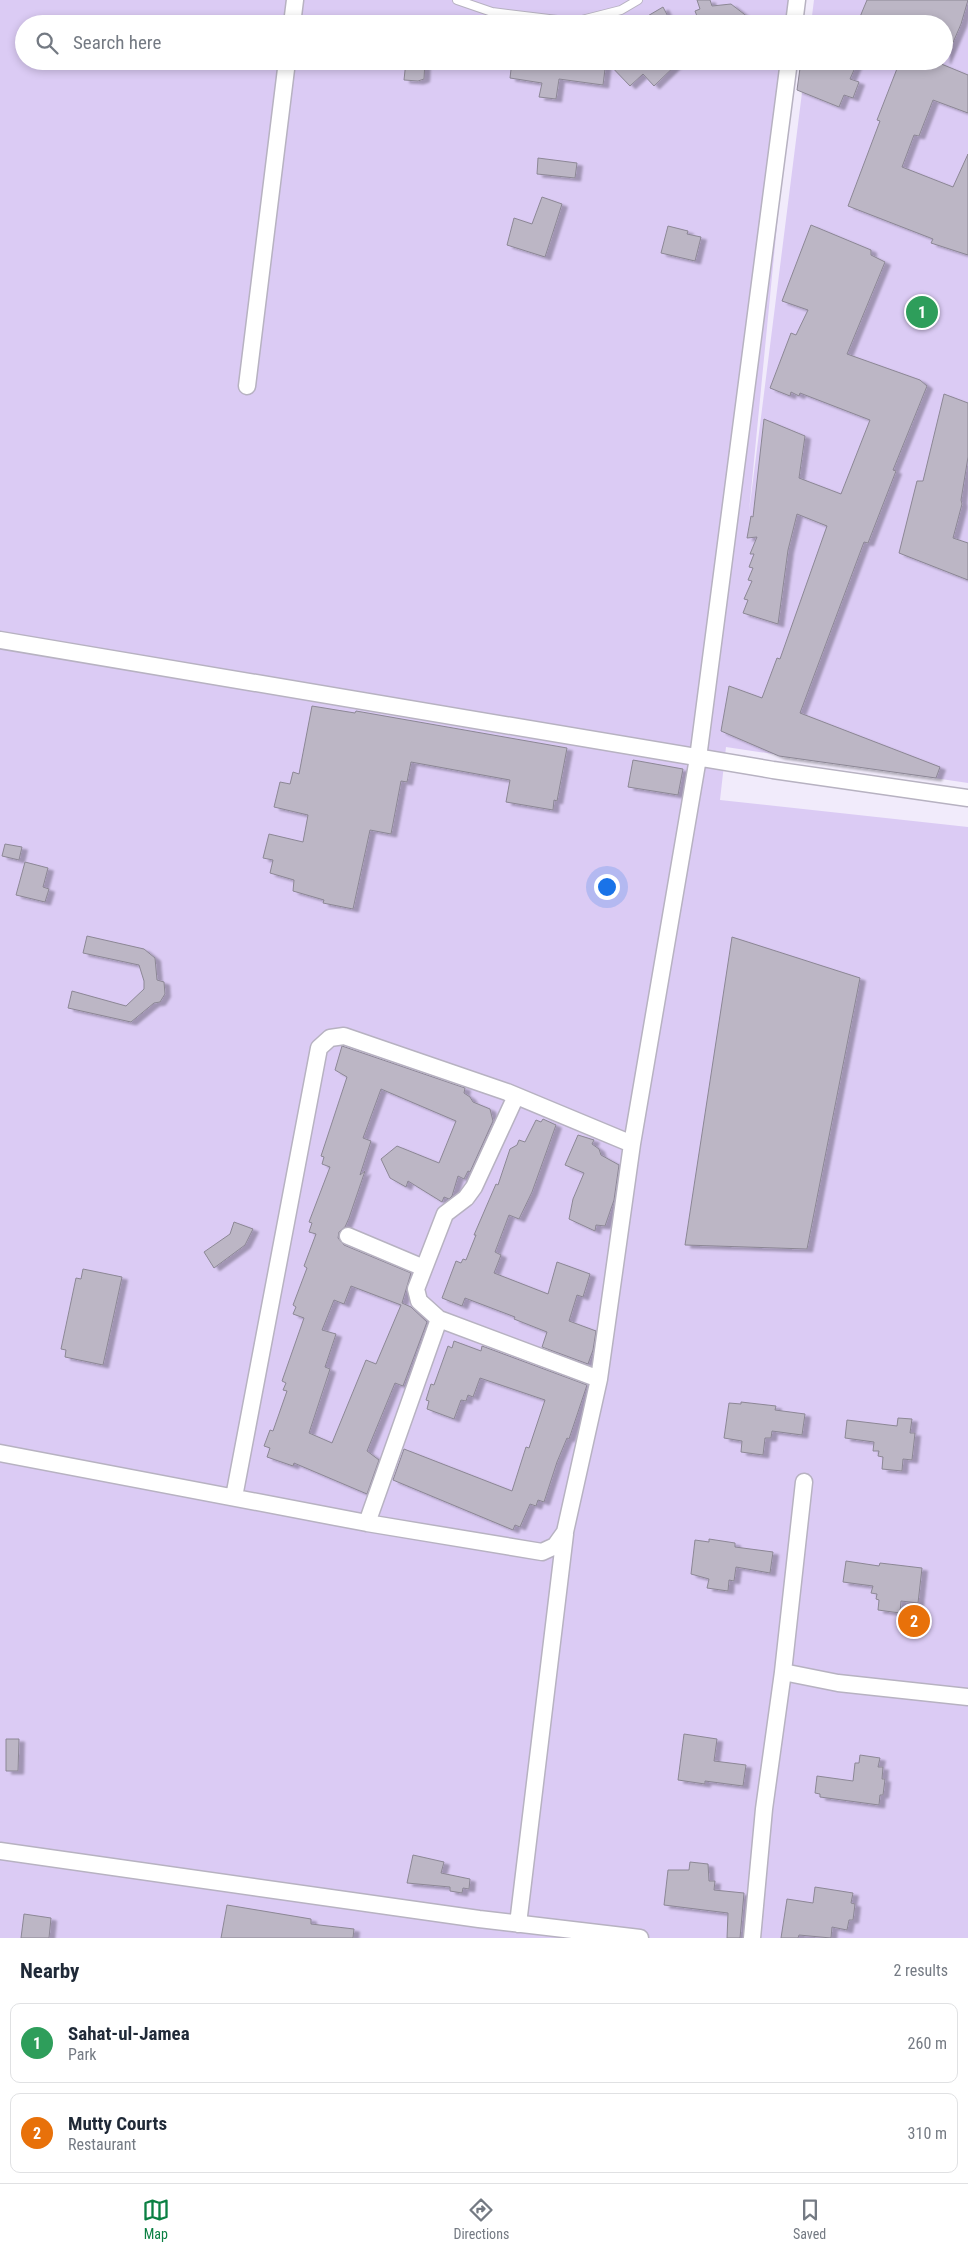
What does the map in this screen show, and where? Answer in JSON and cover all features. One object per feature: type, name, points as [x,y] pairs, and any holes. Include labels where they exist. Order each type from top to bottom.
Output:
[{"type":"street","points":[[293,15],[295,0]]},
{"type":"street","points":[[795,15],[797,0]]},
{"type":"street","points":[[247,386],[286,70]]},
{"type":"street","points":[[518,1924],[565,1532],[599,1379],[632,1144],[698,758],[788,70]]},
{"type":"street","points":[[0,640],[698,758],[968,798]]},
{"type":"street","points":[[234,1497],[319,1048],[330,1038],[344,1036],[516,1096],[632,1144]]},
{"type":"street","points":[[516,1096],[474,1187],[466,1198],[445,1214],[416,1289],[419,1301],[439,1319],[599,1379]]},
{"type":"street","points":[[348,1236],[424,1268]]},
{"type":"street","points":[[367,1523],[439,1319]]},
{"type":"street","points":[[0,1453],[367,1523],[542,1552],[555,1546],[565,1532]]},
{"type":"street","points":[[752,1938],[764,1809],[784,1672],[804,1482]]},
{"type":"street","points":[[784,1672],[838,1682],[968,1697]]},
{"type":"street","points":[[0,1851],[518,1924],[640,1938]]},
{"type":"lane","points":[[458,0],[492,12],[517,15]]},
{"type":"lane","points":[[601,15],[621,10],[638,0]]},
{"type":"shaded area","points":[[0,0],[799,0],[798,15],[15,15],[15,70],[792,70],[749,512],[805,70],[953,70],[953,15],[812,15],[814,0],[968,0],[968,783],[726,747],[720,800],[968,827],[968,1938],[0,1938]]},
{"type":"building","points":[[697,0],[710,0],[712,6],[731,4],[745,15],[697,15],[695,11],[700,9]]},
{"type":"building","points":[[867,0],[968,0],[953,42],[953,15],[861,15]]},
{"type":"building","points":[[663,7],[667,15],[649,15]]},
{"type":"building","points":[[953,69],[968,75],[968,113],[933,100],[919,136],[914,135],[902,167],[953,187],[968,154],[968,255],[931,243],[933,239],[848,206],[880,121],[877,120],[896,70]]},
{"type":"building","points":[[405,70],[424,70],[424,79],[418,81],[404,80]]},
{"type":"building","points":[[511,70],[605,70],[603,85],[559,79],[556,99],[539,97],[542,83],[510,78]]},
{"type":"building","points":[[615,70],[671,70],[654,86],[643,74],[630,86]]},
{"type":"building","points":[[800,70],[854,70],[850,79],[859,82],[853,98],[844,95],[839,107],[797,90]]},
{"type":"building","points":[[538,158],[577,163],[575,178],[537,174]]},
{"type":"building","points":[[542,197],[562,204],[545,257],[507,245],[514,218],[532,224]]},
{"type":"building","points":[[811,225],[871,250],[871,255],[885,262],[847,354],[920,380],[927,386],[893,470],[896,471],[868,543],[864,542],[800,713],[940,767],[936,778],[779,756],[721,731],[729,686],[762,698],[777,658],[780,659],[827,526],[797,514],[788,550],[778,624],[743,613],[748,600],[744,599],[752,581],[748,580],[753,568],[749,567],[754,554],[750,554],[757,537],[747,538],[751,516],[753,517],[764,419],[805,436],[799,478],[841,494],[870,420],[800,393],[799,396],[791,392],[790,396],[770,388],[791,333],[796,335],[808,310],[782,301]]},
{"type":"building","points":[[668,226],[688,231],[687,234],[701,237],[695,261],[661,253]]},
{"type":"building","points":[[944,394],[968,403],[968,457],[962,504],[953,538],[968,543],[968,580],[899,553],[917,481],[923,481]]},
{"type":"building","points":[[312,706],[355,713],[356,711],[567,748],[557,801],[554,800],[553,810],[506,802],[510,780],[411,762],[407,782],[401,781],[391,834],[370,830],[353,909],[323,903],[324,900],[293,891],[294,880],[270,873],[273,860],[263,858],[269,834],[303,842],[308,815],[274,807],[280,782],[290,784],[293,772],[299,774]]},
{"type":"building","points":[[633,760],[683,769],[678,795],[628,787]]},
{"type":"building","points":[[5,844],[22,847],[19,860],[2,856]]},
{"type":"building","points":[[25,862],[48,868],[43,887],[49,889],[45,902],[16,895]]},
{"type":"building","points":[[87,936],[144,949],[155,958],[157,980],[164,982],[165,994],[160,1002],[154,1003],[131,1022],[68,1008],[72,991],[126,1006],[144,989],[144,981],[139,965],[83,953]]},
{"type":"building","points":[[732,937],[860,978],[807,1249],[685,1245]]},
{"type":"building","points":[[342,1046],[465,1088],[464,1093],[473,1102],[490,1109],[493,1121],[470,1172],[468,1171],[464,1179],[458,1176],[452,1196],[449,1199],[444,1197],[442,1202],[408,1181],[406,1187],[390,1178],[381,1159],[397,1146],[439,1163],[456,1121],[381,1089],[363,1138],[371,1141],[360,1175],[365,1171],[349,1218],[345,1227],[339,1232],[338,1238],[344,1245],[411,1273],[402,1303],[411,1307],[427,1322],[403,1386],[395,1383],[367,1451],[379,1460],[367,1494],[294,1463],[293,1466],[267,1457],[270,1448],[264,1446],[270,1430],[273,1431],[287,1391],[283,1390],[286,1383],[282,1381],[304,1318],[293,1314],[296,1307],[293,1305],[307,1268],[304,1266],[316,1234],[309,1232],[312,1223],[309,1222],[330,1167],[322,1164],[324,1157],[321,1156],[347,1077],[335,1070]],"holes":[[[351,1286],[401,1305],[376,1364],[366,1360],[332,1443],[309,1433],[330,1369],[325,1367],[336,1334],[322,1330],[334,1300],[344,1304]]]},
{"type":"building","points":[[543,1119],[556,1125],[532,1192],[519,1219],[509,1215],[495,1252],[501,1255],[494,1273],[548,1294],[557,1262],[590,1274],[583,1297],[577,1295],[569,1321],[596,1331],[593,1350],[588,1364],[542,1347],[547,1332],[514,1319],[515,1317],[465,1298],[462,1306],[442,1298],[456,1261],[461,1263],[463,1259],[466,1260],[476,1235],[474,1235],[496,1184],[498,1185],[510,1149],[517,1145],[519,1140],[525,1142],[536,1120],[541,1122]]},
{"type":"building","points":[[578,1135],[594,1140],[592,1144],[599,1149],[601,1155],[619,1165],[614,1200],[605,1226],[596,1225],[595,1231],[569,1219],[573,1199],[584,1173],[565,1165]]},
{"type":"building","points":[[234,1222],[253,1229],[245,1245],[214,1268],[204,1252],[230,1234]]},
{"type":"building","points":[[83,1269],[122,1277],[103,1365],[65,1357],[66,1350],[61,1349],[76,1278],[81,1279]]},
{"type":"building","points":[[454,1341],[481,1351],[482,1346],[587,1385],[569,1439],[567,1438],[557,1462],[544,1502],[538,1500],[536,1506],[530,1504],[520,1527],[515,1525],[513,1530],[393,1480],[404,1449],[512,1491],[526,1447],[529,1448],[545,1400],[480,1378],[473,1397],[468,1395],[466,1401],[461,1400],[454,1419],[427,1409],[429,1401],[426,1400],[431,1384],[434,1385],[448,1346],[452,1348]]},
{"type":"building","points":[[741,1402],[776,1406],[775,1410],[805,1414],[802,1435],[772,1431],[771,1438],[765,1438],[763,1455],[741,1452],[742,1441],[724,1438],[729,1403],[741,1404]]},
{"type":"building","points":[[898,1418],[912,1419],[910,1433],[915,1433],[912,1460],[903,1459],[902,1471],[882,1469],[883,1457],[878,1456],[879,1451],[873,1451],[874,1442],[845,1438],[847,1420],[897,1426]]},
{"type":"building","points":[[709,1539],[735,1543],[735,1547],[773,1552],[770,1573],[736,1567],[734,1581],[729,1580],[728,1591],[707,1588],[709,1579],[691,1574],[695,1540],[709,1542]]},
{"type":"building","points":[[846,1561],[879,1566],[880,1563],[922,1568],[918,1603],[901,1601],[900,1613],[878,1610],[879,1600],[876,1599],[877,1594],[871,1593],[873,1586],[843,1582]]},
{"type":"building","points":[[684,1734],[717,1739],[714,1761],[746,1765],[743,1786],[705,1781],[705,1784],[678,1780]]},
{"type":"building","points":[[6,1739],[19,1739],[18,1771],[6,1771]]},
{"type":"building","points":[[860,1755],[880,1758],[878,1767],[883,1767],[882,1779],[885,1779],[883,1795],[880,1795],[879,1805],[820,1797],[820,1794],[815,1793],[817,1776],[853,1781],[855,1763],[859,1763]]},
{"type":"building","points":[[413,1855],[444,1862],[441,1873],[470,1879],[469,1889],[463,1888],[462,1893],[450,1891],[450,1887],[407,1883]]},
{"type":"building","points":[[690,1862],[708,1864],[709,1881],[715,1881],[714,1890],[744,1893],[740,1938],[727,1938],[728,1913],[664,1905],[668,1870],[689,1870]]},
{"type":"building","points":[[815,1887],[853,1893],[851,1903],[855,1904],[853,1920],[849,1920],[847,1930],[832,1927],[831,1938],[799,1935],[798,1938],[781,1938],[787,1899],[813,1903]]},
{"type":"building","points":[[227,1905],[311,1919],[311,1924],[354,1929],[353,1938],[221,1938]]},
{"type":"building","points":[[24,1914],[51,1918],[49,1938],[21,1938]]},
{"type":"place","name":"Sahat-ul-Jamea","points":[[922,312]]},
{"type":"place","name":"Mutty Courts","points":[[914,1621]]}]
